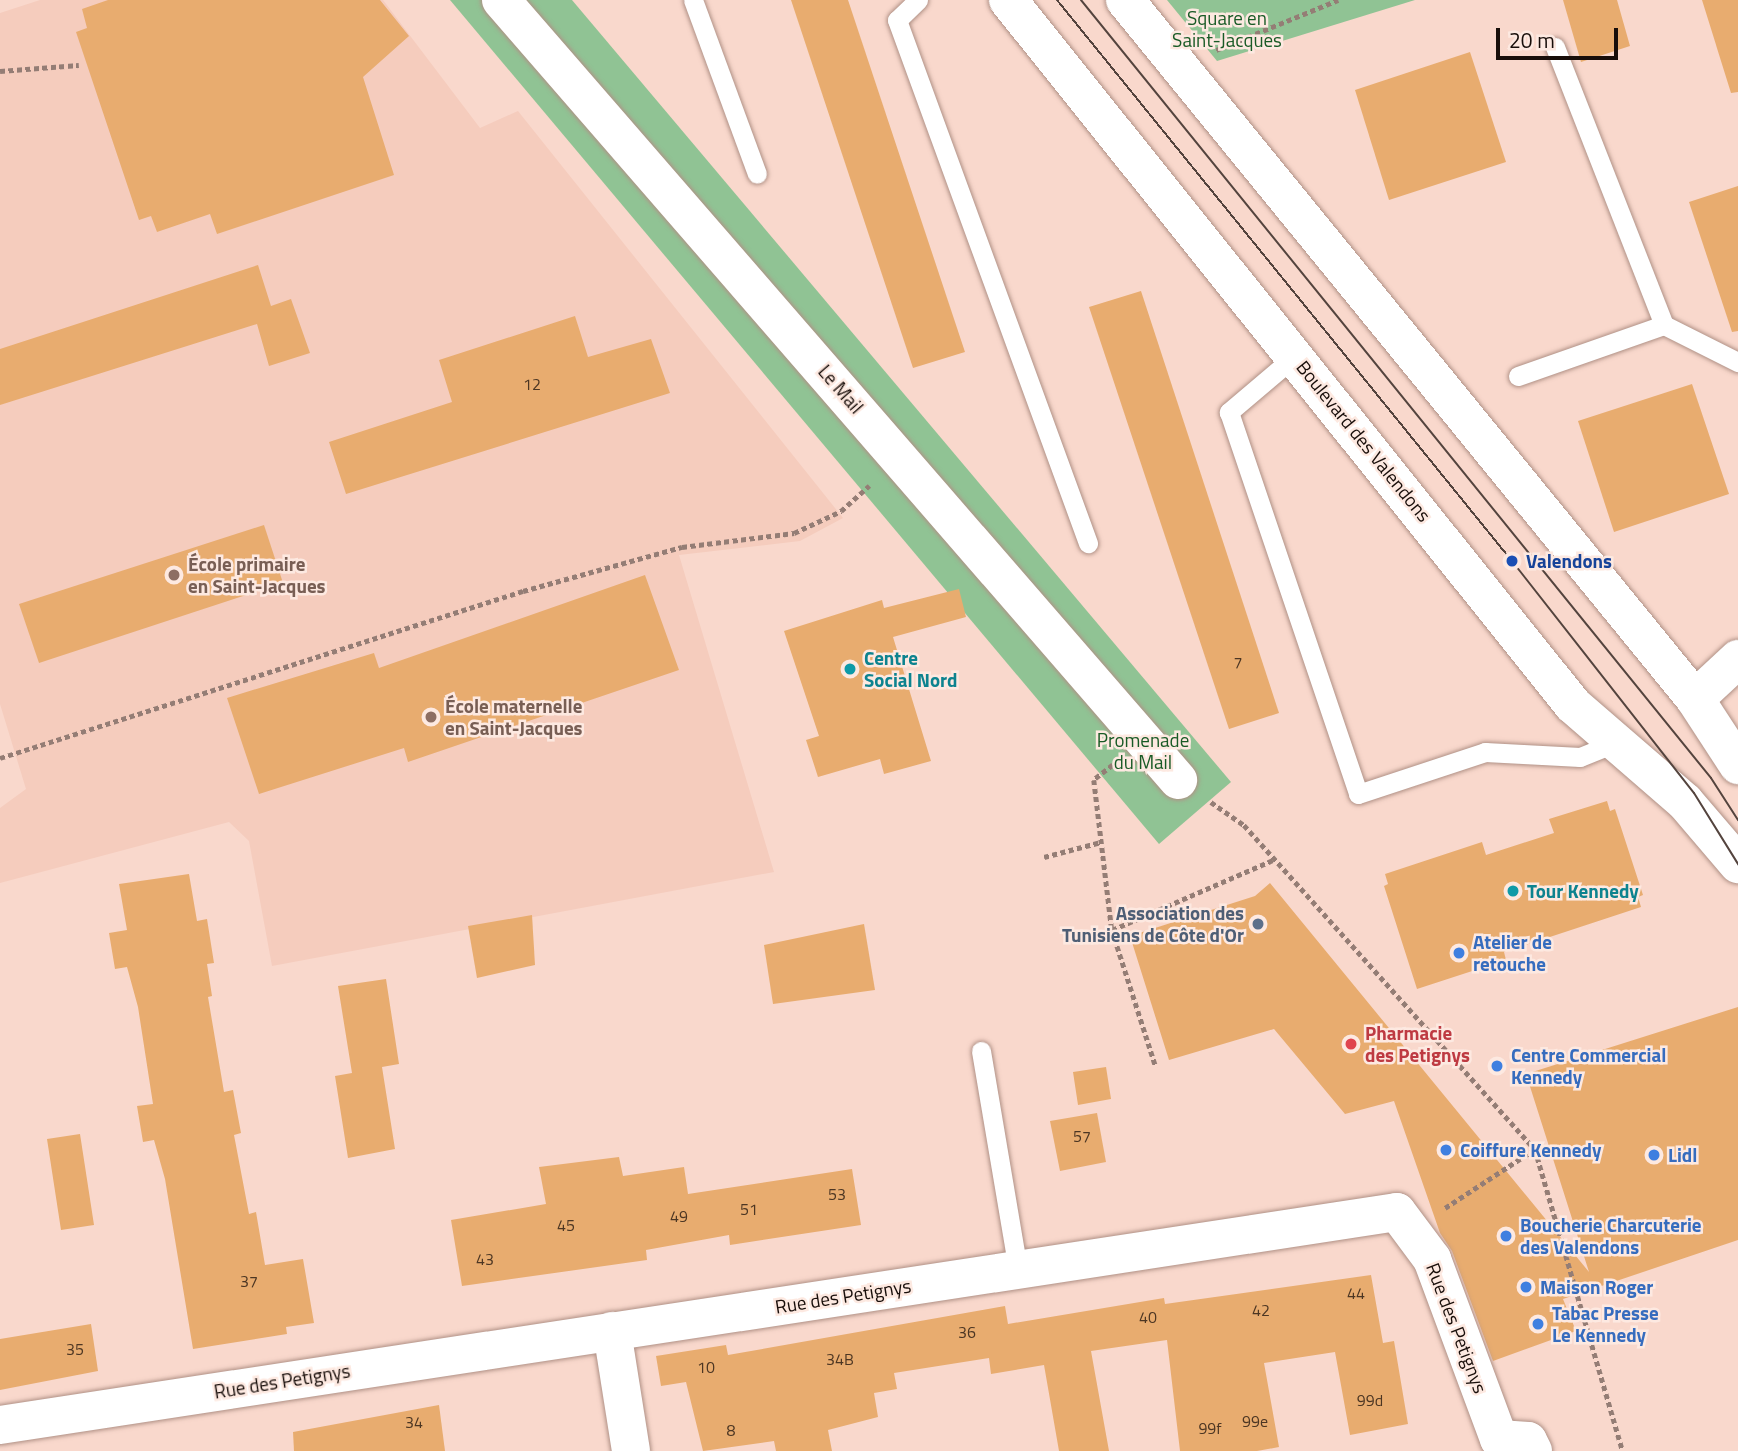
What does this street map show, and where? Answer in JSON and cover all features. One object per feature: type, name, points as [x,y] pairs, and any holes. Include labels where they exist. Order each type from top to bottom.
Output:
[{"type":"street","name":"Le Mail","points":[[501,0],[1178,780]]},
{"type":"street","name":"Boulevard des Valendons","points":[[1008,0],[1573,705],[1685,802],[1738,864]]},
{"type":"street","points":[[1125,0],[1695,699],[1738,765]]},
{"type":"street","points":[[1695,699],[1738,659]]},
{"type":"street","name":"Rue des Petignys","points":[[0,1425],[1018,1269],[1404,1221],[1432,1259],[1499,1439],[1531,1446]]},
{"type":"street","points":[[612,1331],[631,1451]]},
{"type":"lane","points":[[693,0],[757,174]]},
{"type":"lane","points":[[918,0],[897,20],[1088,543]]},
{"type":"lane","points":[[1555,47],[1664,325],[1738,362]]},
{"type":"lane","points":[[1518,376],[1664,325]]},
{"type":"lane","points":[[1295,356],[1229,412],[1358,794],[1485,752],[1580,757],[1615,743]]},
{"type":"lane","points":[[981,1051],[1018,1269]]},
{"type":"path","points":[[0,71],[79,65]]},
{"type":"path","points":[[0,758],[523,591],[682,547],[794,534],[841,510],[901,458]]},
{"type":"path","points":[[1144,740],[1094,780],[1112,930],[1156,1067]]},
{"type":"path","points":[[1244,825],[1535,1149],[1623,1451]]},
{"type":"path","points":[[1044,857],[1101,842]]},
{"type":"path","points":[[1112,930],[1275,859]]},
{"type":"path","points":[[1404,1221],[1535,1149]]},
{"type":"shaded area","points":[[40,0],[383,0],[480,128],[518,111],[843,518],[800,541],[679,555],[774,872],[272,966],[249,841],[229,822],[0,883],[0,808],[26,789],[0,704],[0,13]]},
{"type":"green space","name":"Promenade du Mail","points":[[450,0],[572,0],[1231,782],[1159,844]]},
{"type":"green space","name":"Square en Saint-Jacques","points":[[1167,0],[1415,0],[1217,61]]},
{"type":"building","points":[[108,0],[380,0],[409,36],[363,77],[394,175],[217,234],[210,214],[157,232],[151,216],[139,220],[76,32],[87,28],[82,9]]},
{"type":"building","points":[[791,0],[848,0],[965,352],[913,368]]},
{"type":"building","points":[[1563,0],[1617,0],[1630,46],[1581,62]]},
{"type":"building","points":[[1702,0],[1738,0],[1738,92],[1731,93]]},
{"type":"building","points":[[1470,52],[1506,162],[1389,200],[1355,90]]},
{"type":"building","points":[[1738,186],[1738,331],[1732,332],[1689,202]]},
{"type":"building","points":[[258,265],[271,306],[291,299],[310,353],[269,366],[257,324],[0,405],[0,349]]},
{"type":"building","points":[[1141,291],[1279,713],[1229,729],[1089,307]]},
{"type":"building","points":[[575,316],[588,357],[651,339],[670,393],[346,494],[329,442],[452,402],[439,360]]},
{"type":"building","points":[[1692,384],[1729,494],[1614,532],[1578,421]]},
{"type":"building","points":[[264,525],[283,583],[39,663],[19,604]]},
{"type":"building","points":[[645,575],[679,670],[408,762],[404,748],[259,794],[227,698],[374,653],[379,668]]},
{"type":"building","name":"Centre Social Nord","points":[[959,589],[966,617],[893,637],[931,761],[884,774],[880,759],[818,777],[806,740],[819,736],[784,631],[882,600],[884,608]]},
{"type":"building","name":"Tour Kennedy","points":[[1607,801],[1610,811],[1615,809],[1643,895],[1638,897],[1641,907],[1504,952],[1506,960],[1417,989],[1384,886],[1388,884],[1385,874],[1482,842],[1486,855],[1554,833],[1549,819]]},
{"type":"building","points":[[189,874],[197,921],[207,919],[214,963],[207,964],[212,996],[208,997],[224,1092],[233,1090],[241,1133],[234,1135],[249,1214],[256,1212],[265,1265],[303,1259],[314,1323],[286,1327],[287,1334],[193,1349],[165,1179],[154,1140],[143,1142],[137,1106],[153,1104],[138,1007],[127,967],[115,969],[109,933],[127,930],[119,884]]},
{"type":"building","points":[[1270,883],[1589,1272],[1526,1074],[1738,1007],[1738,1240],[1563,1299],[1576,1331],[1493,1361],[1452,1251],[1440,1233],[1394,1101],[1345,1114],[1274,1029],[1169,1060],[1130,936],[1255,896]]},
{"type":"building","points":[[532,915],[535,965],[477,978],[468,926]]},
{"type":"building","points":[[864,924],[875,990],[773,1004],[764,945]]},
{"type":"building","points":[[386,979],[399,1064],[382,1067],[395,1149],[348,1158],[335,1076],[352,1073],[338,986]]},
{"type":"building","points":[[1106,1067],[1111,1099],[1078,1105],[1073,1072]]},
{"type":"building","points":[[1097,1113],[1106,1162],[1060,1171],[1050,1121]]},
{"type":"building","points":[[80,1134],[94,1225],[61,1230],[47,1139]]},
{"type":"building","points":[[619,1157],[623,1176],[684,1167],[688,1194],[852,1169],[861,1225],[730,1245],[729,1235],[646,1250],[647,1260],[462,1286],[451,1220],[546,1204],[539,1167]]},
{"type":"building","points":[[1371,1275],[1383,1343],[1394,1341],[1408,1424],[1350,1435],[1335,1352],[1264,1363],[1279,1447],[1257,1451],[1180,1451],[1167,1340],[1091,1351],[1109,1451],[1059,1451],[1044,1365],[991,1374],[989,1358],[894,1373],[897,1389],[874,1393],[878,1417],[828,1430],[832,1451],[776,1451],[774,1441],[703,1451],[686,1382],[661,1386],[656,1356],[726,1345],[728,1355],[1005,1306],[1008,1324],[1164,1298],[1165,1304]]},
{"type":"building","points":[[91,1324],[98,1371],[0,1390],[0,1339]]},
{"type":"building","points":[[439,1405],[445,1451],[294,1451],[293,1432]]},
{"type":"tram line","points":[[1057,0],[1512,561],[1694,793],[1738,864]]},
{"type":"tram line","points":[[1081,0],[1711,778],[1738,820]]},
{"type":"place","name":"Valendons","points":[[1512,561]]},
{"type":"place","name":"École primaire en Saint-Jacques","points":[[174,575]]},
{"type":"place","name":"Centre Social Nord","points":[[850,669]]},
{"type":"place","name":"École maternelle en Saint-Jacques","points":[[431,717]]},
{"type":"place","name":"Tour Kennedy","points":[[1513,891]]},
{"type":"place","name":"Association des Tunisiens de Côte d'Or","points":[[1258,924]]},
{"type":"place","name":"Atelier de retouche","points":[[1459,953]]},
{"type":"place","name":"Pharmacie des Petignys","points":[[1351,1044]]},
{"type":"place","name":"Centre Commercial Kennedy","points":[[1497,1066]]},
{"type":"place","name":"Coiffure Kennedy","points":[[1446,1150]]},
{"type":"place","name":"Lidl","points":[[1654,1155]]},
{"type":"place","name":"Boucherie Charcuterie des Valendons","points":[[1506,1236]]},
{"type":"place","name":"Maison Roger","points":[[1526,1287]]},
{"type":"place","name":"Tabac Presse Le Kennedy","points":[[1538,1324]]}]
